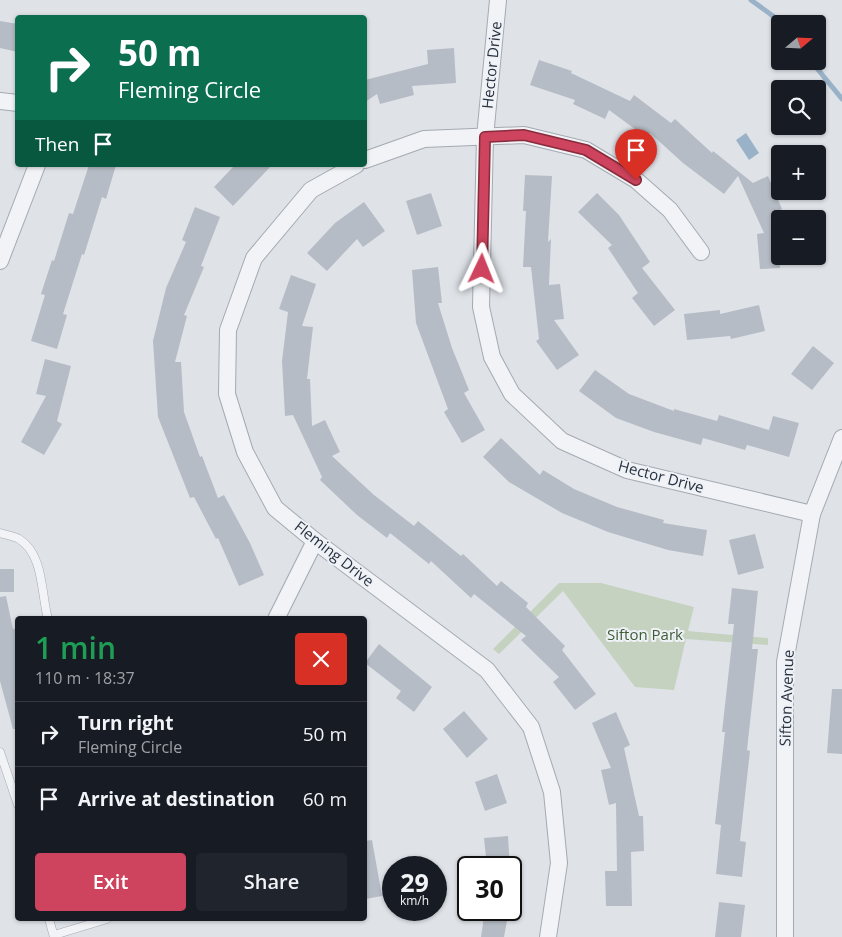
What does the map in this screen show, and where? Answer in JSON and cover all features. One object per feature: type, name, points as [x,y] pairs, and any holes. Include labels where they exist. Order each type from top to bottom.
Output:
[{"type":"street","name":"Hector Drive","points":[[498,0],[485,137],[481,306],[492,357],[512,394],[562,441],[627,470],[812,514]]},
{"type":"street","points":[[0,102],[15,103]]},
{"type":"street","points":[[367,159],[424,139],[524,135],[586,150],[636,180],[670,210],[701,252]]},
{"type":"street","points":[[0,261],[36,167]]},
{"type":"street","name":"Fleming Drive","points":[[352,167],[312,190],[254,258],[228,330],[227,394],[246,452],[275,508],[315,541],[487,670],[532,727],[552,792],[559,863],[548,937]]},
{"type":"street","name":"Sifton Avenue","points":[[785,937],[785,662],[812,514],[842,438]]},
{"type":"street","points":[[278,616],[315,541]]},
{"type":"lane","points":[[0,533],[19,539],[31,550],[38,567],[47,616]]},
{"type":"lane","points":[[0,752],[15,796]]},
{"type":"lane","points":[[50,921],[54,936],[102,921]]},
{"type":"green space","name":"Sifton Park","points":[[559,583],[601,583],[694,607],[688,631],[768,638],[768,645],[686,639],[674,690],[635,687],[563,591],[499,654],[493,649]]},
{"type":"water","points":[[746,133],[759,153],[749,160],[736,140]]},
{"type":"building","points":[[0,21],[15,24],[15,51],[0,48]]},
{"type":"building","points":[[454,48],[456,83],[412,86],[414,95],[380,104],[377,94],[367,101],[367,79],[428,64],[427,50]]},
{"type":"building","points":[[539,60],[572,71],[571,73],[630,101],[634,95],[671,123],[675,119],[712,153],[713,151],[753,183],[768,176],[771,183],[771,200],[778,200],[782,209],[771,210],[771,265],[780,265],[780,268],[760,269],[757,234],[764,233],[738,176],[724,194],[683,163],[650,133],[647,138],[609,110],[605,119],[573,104],[575,100],[530,85]]},
{"type":"building","points":[[88,167],[115,167],[106,199],[102,197],[84,255],[82,254],[63,314],[67,315],[57,349],[31,341],[45,295],[41,294],[52,260],[54,261],[69,213],[73,214]]},
{"type":"building","points":[[233,167],[270,167],[233,206],[214,187]]},
{"type":"building","points":[[525,175],[552,176],[548,242],[551,239],[549,285],[560,284],[564,319],[554,320],[579,355],[557,370],[536,341],[539,339],[531,267],[523,267],[526,211],[523,211]]},
{"type":"building","points":[[431,193],[442,226],[417,235],[406,201]]},
{"type":"building","points":[[597,193],[619,215],[650,262],[642,268],[675,310],[654,326],[632,298],[638,293],[608,248],[612,245],[578,212]]},
{"type":"building","points":[[364,202],[385,231],[363,247],[357,239],[327,271],[307,253],[335,223]]},
{"type":"building","points":[[195,207],[220,217],[201,266],[204,267],[184,315],[187,316],[175,362],[181,362],[184,412],[200,457],[202,456],[218,498],[224,495],[250,543],[264,575],[239,586],[218,538],[216,539],[194,497],[190,498],[158,417],[153,341],[166,288],[186,242],[182,240]]},
{"type":"building","points":[[438,267],[442,303],[438,303],[452,348],[469,390],[464,393],[485,430],[462,443],[444,412],[448,409],[416,323],[412,270]]},
{"type":"building","points":[[291,275],[316,284],[302,326],[313,327],[307,379],[310,379],[312,426],[325,420],[340,452],[332,456],[374,495],[414,526],[418,521],[461,556],[463,554],[497,586],[501,581],[528,603],[526,607],[565,646],[562,650],[596,694],[575,710],[553,682],[559,677],[521,640],[526,636],[474,594],[471,598],[431,561],[429,564],[390,533],[387,538],[357,515],[320,480],[322,477],[293,415],[285,416],[282,361],[288,312],[279,309]]},
{"type":"building","points":[[759,305],[765,331],[731,339],[730,336],[687,340],[684,314],[720,310],[720,314]]},
{"type":"building","points":[[813,346],[834,363],[812,390],[791,374]]},
{"type":"building","points":[[45,359],[71,366],[57,421],[62,424],[44,455],[21,442],[46,396],[36,394]]},
{"type":"building","points":[[595,370],[629,394],[674,411],[674,409],[717,421],[719,415],[769,430],[773,416],[799,423],[789,457],[747,445],[745,450],[703,438],[701,445],[654,432],[616,418],[579,391]]},
{"type":"building","points":[[501,438],[540,475],[543,470],[574,489],[617,507],[664,520],[663,523],[707,530],[703,556],[668,550],[608,532],[562,513],[509,482],[483,457]]},
{"type":"building","points":[[755,534],[764,568],[738,575],[729,540]]},
{"type":"building","points":[[0,569],[14,569],[14,592],[0,592]]},
{"type":"building","points":[[732,588],[758,591],[752,649],[758,649],[747,750],[750,751],[740,841],[746,842],[742,877],[716,874],[721,825],[715,824],[725,732],[722,732],[734,624],[728,624]]},
{"type":"building","points":[[6,596],[13,629],[15,629],[15,729],[13,729],[0,681],[0,597]]},
{"type":"building","points":[[379,644],[432,687],[414,712],[396,698],[401,691],[367,665],[367,660]]},
{"type":"building","points":[[832,689],[842,689],[842,754],[827,753]]},
{"type":"building","points":[[464,711],[488,739],[467,758],[443,729]]},
{"type":"building","points":[[616,712],[630,745],[624,748],[639,816],[643,816],[644,851],[631,852],[632,906],[606,906],[605,871],[617,871],[616,803],[609,805],[601,770],[611,768],[592,723]]},
{"type":"building","points":[[497,774],[507,803],[485,811],[475,782]]},
{"type":"building","points":[[508,836],[509,856],[486,856],[484,838]]},
{"type":"building","points":[[372,840],[382,896],[367,899],[367,841]]},
{"type":"building","points":[[719,902],[745,905],[741,937],[715,937]]},
{"type":"building","points":[[483,921],[507,921],[504,937],[481,937]]},
{"type":"waterway","points":[[751,0],[772,15]]},
{"type":"waterway","points":[[818,70],[842,99]]},
{"type":"route","points":[[482,269],[485,137],[524,135],[586,150],[636,180]]}]
